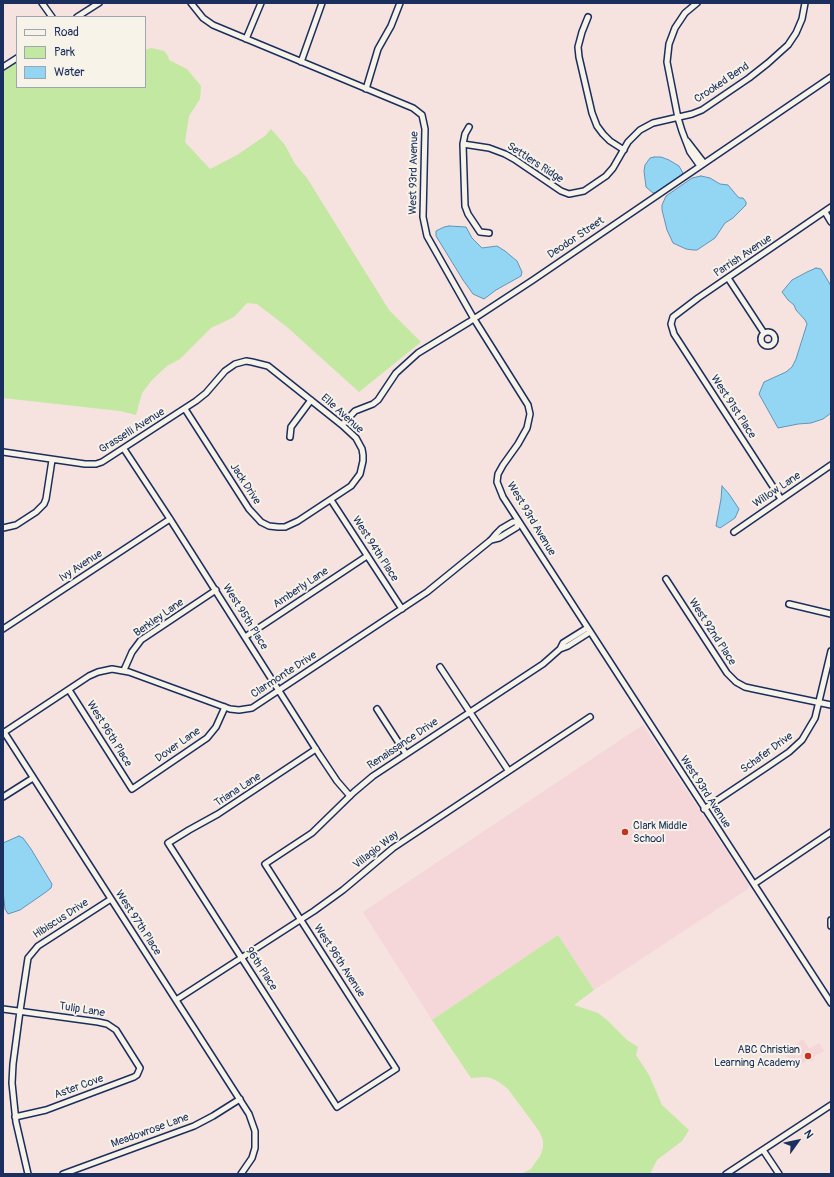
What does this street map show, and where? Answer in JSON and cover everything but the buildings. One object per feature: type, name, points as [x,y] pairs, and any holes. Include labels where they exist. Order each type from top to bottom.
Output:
[{"type":"street","points":[[42,3],[51,16]]},
{"type":"street","points":[[79,16],[99,3]]},
{"type":"street","name":"West 93rd Avenue","points":[[191,3],[202,18],[209,23],[413,108],[422,115],[424,129],[423,213],[425,230],[431,245],[474,319],[528,405],[530,414],[527,428],[498,474],[497,482],[503,497],[831,1003]]},
{"type":"street","points":[[246,39],[261,3]]},
{"type":"street","points":[[301,62],[322,3]]},
{"type":"street","points":[[366,89],[376,55],[391,26],[400,3]]},
{"type":"street","points":[[697,3],[688,10],[673,32],[669,44],[667,66],[682,131],[687,141],[694,148],[702,165]]},
{"type":"street","name":"Crooked Bend","points":[[624,150],[634,135],[643,128],[653,123],[678,118],[706,108],[749,78],[779,53],[791,40],[803,16],[805,3]]},
{"type":"street","points":[[588,18],[578,47],[579,58],[592,113],[597,126],[603,134],[610,141],[624,150]]},
{"type":"street","points":[[3,67],[16,59]]},
{"type":"street","name":"Deodor Street","points":[[342,425],[355,411],[373,404],[378,400],[396,373],[418,353],[474,319],[831,77]]},
{"type":"street","points":[[469,127],[465,134],[464,144],[464,206],[480,232],[489,233]]},
{"type":"street","name":"Settlers Ridge","points":[[464,144],[489,148],[502,152],[553,186],[569,194],[584,191],[606,176],[613,168],[624,150]]},
{"type":"street","name":"Parrish Avenue","points":[[671,324],[673,318],[681,311],[831,207]]},
{"type":"street","points":[[825,212],[831,222]]},
{"type":"street","points":[[728,278],[764,333]]},
{"type":"street","name":"West 91st Place","points":[[671,324],[674,334],[781,499]]},
{"type":"street","name":"Grasselli Avenue","points":[[3,452],[52,460],[96,464],[108,459],[185,409],[206,393],[225,371],[235,364],[246,361],[252,362]]},
{"type":"street","name":"Elle Avenue","points":[[252,362],[268,366],[356,438],[362,449],[363,461],[360,474],[351,486],[331,500]]},
{"type":"street","points":[[290,437],[291,427],[311,400]]},
{"type":"street","name":"Jack Drive","points":[[185,409],[249,510],[261,522],[269,526],[278,527],[291,525],[331,500]]},
{"type":"street","name":"West 95th Place","points":[[124,449],[216,590],[316,749],[337,781],[350,796]]},
{"type":"street","points":[[3,528],[16,525],[36,512],[44,504],[52,460]]},
{"type":"street","name":"Willow Lane","points":[[734,532],[831,465]]},
{"type":"street","name":"West 94th Place","points":[[331,500],[402,609]]},
{"type":"street","name":"Ivy Avenue","points":[[3,629],[170,519]]},
{"type":"street","name":"Clarmonte Drive","points":[[3,732],[89,676],[98,672],[112,669],[124,670],[225,707],[238,710],[252,708],[280,691],[427,592],[491,540],[499,538],[516,528],[518,522]]},
{"type":"street","name":"Amberly Lane","points":[[245,637],[367,556]]},
{"type":"street","name":"West 92nd Place","points":[[666,579],[727,674],[736,682],[745,687],[831,705]]},
{"type":"street","name":"Berkley Lane","points":[[124,670],[132,652],[141,640],[216,590]]},
{"type":"street","points":[[790,604],[831,614]]},
{"type":"street","name":"Renaissance Drive","points":[[264,864],[312,833],[373,776],[543,664],[560,649],[568,646],[588,630]]},
{"type":"street","name":"Schafer Drive","points":[[704,809],[789,752],[802,740],[815,718],[820,703],[831,651]]},
{"type":"street","points":[[440,667],[508,770]]},
{"type":"street","name":"West 96th Place","points":[[69,690],[132,789]]},
{"type":"street","name":"Dover Lane","points":[[132,789],[207,738],[216,727],[225,707]]},
{"type":"street","points":[[377,709],[406,754]]},
{"type":"street","name":"Villagio Way","points":[[176,1000],[301,920],[343,890],[393,848],[508,770],[590,717]]},
{"type":"street","name":"West 97th Place","points":[[3,732],[249,1114],[255,1131],[255,1148],[252,1158],[241,1174]]},
{"type":"street","name":"Triana Lane","points":[[168,843],[219,814],[316,749]]},
{"type":"street","points":[[3,797],[33,778]]},
{"type":"street","points":[[754,884],[831,832]]},
{"type":"street","name":"96th Place","points":[[168,843],[337,1107]]},
{"type":"street","name":"West 96th Avenue","points":[[264,864],[396,1068],[337,1107]]},
{"type":"street","name":"Hibiscus Drive","points":[[28,1174],[15,1116],[12,1092],[12,1074],[28,958],[32,951],[38,946],[111,899]]},
{"type":"street","points":[[831,920],[831,926]]},
{"type":"street","name":"Tulip Lane","points":[[3,1009],[107,1024],[116,1030],[138,1064]]},
{"type":"street","name":"Aster Cove","points":[[15,1116],[46,1110],[134,1077],[139,1072],[138,1064]]},
{"type":"street","name":"Meadowrose Lane","points":[[63,1174],[194,1126],[240,1100]]},
{"type":"street","points":[[726,1174],[831,1105]]},
{"type":"street","points":[[763,1150],[779,1174]]},
{"type":"shaded area","points":[[643,725],[749,885],[749,888],[594,990],[558,935],[432,1020],[363,912]]},
{"type":"shaded area","name":"ABC Christian Learning Academy","points":[[803,1039],[809,1049],[819,1043],[824,1051],[813,1057],[814,1060],[810,1062],[808,1060],[795,1069],[784,1052],[791,1048],[797,1057],[802,1054],[796,1044]]},
{"type":"green space","points":[[151,48],[164,51],[169,60],[187,69],[201,86],[200,99],[189,116],[185,142],[210,169],[237,155],[265,136],[271,129],[285,145],[295,164],[307,178],[389,310],[421,342],[359,392],[287,327],[257,304],[247,303],[234,317],[211,328],[180,359],[167,366],[152,380],[142,393],[136,415],[120,411],[3,398],[3,70],[16,61],[16,88],[146,88],[146,50]]},
{"type":"green space","points":[[558,935],[594,990],[574,1005],[598,1013],[627,1040],[638,1047],[636,1055],[649,1075],[662,1105],[689,1130],[682,1141],[657,1160],[650,1174],[521,1174],[531,1169],[540,1156],[543,1148],[543,1140],[539,1131],[508,1089],[491,1078],[471,1078],[432,1020]]},
{"type":"water","points":[[661,157],[669,160],[679,166],[683,173],[658,192],[653,193],[646,187],[644,171],[645,165],[650,158]]},
{"type":"water","points":[[701,176],[710,178],[720,184],[728,185],[738,197],[743,198],[746,205],[733,218],[725,223],[715,238],[697,250],[686,249],[673,243],[667,230],[662,205],[666,196],[692,178]]},
{"type":"water","points":[[449,226],[466,227],[472,238],[482,248],[497,246],[505,251],[517,261],[522,272],[521,276],[496,290],[484,299],[473,294],[436,236],[436,231]]},
{"type":"water","points":[[816,268],[821,269],[831,286],[831,413],[823,419],[811,423],[778,428],[759,394],[764,382],[786,372],[792,367],[807,324],[794,305],[782,292],[792,280]]},
{"type":"water","points":[[722,486],[739,509],[735,518],[720,528],[716,526]]},
{"type":"water","points":[[19,836],[23,838],[31,849],[52,884],[51,888],[20,910],[8,914],[5,909],[3,891],[3,843]]},
{"type":"place","name":"Clark Middle School","points":[[625,832]]},
{"type":"place","name":"ABC Christian Learning Academy","points":[[808,1056]]}]
